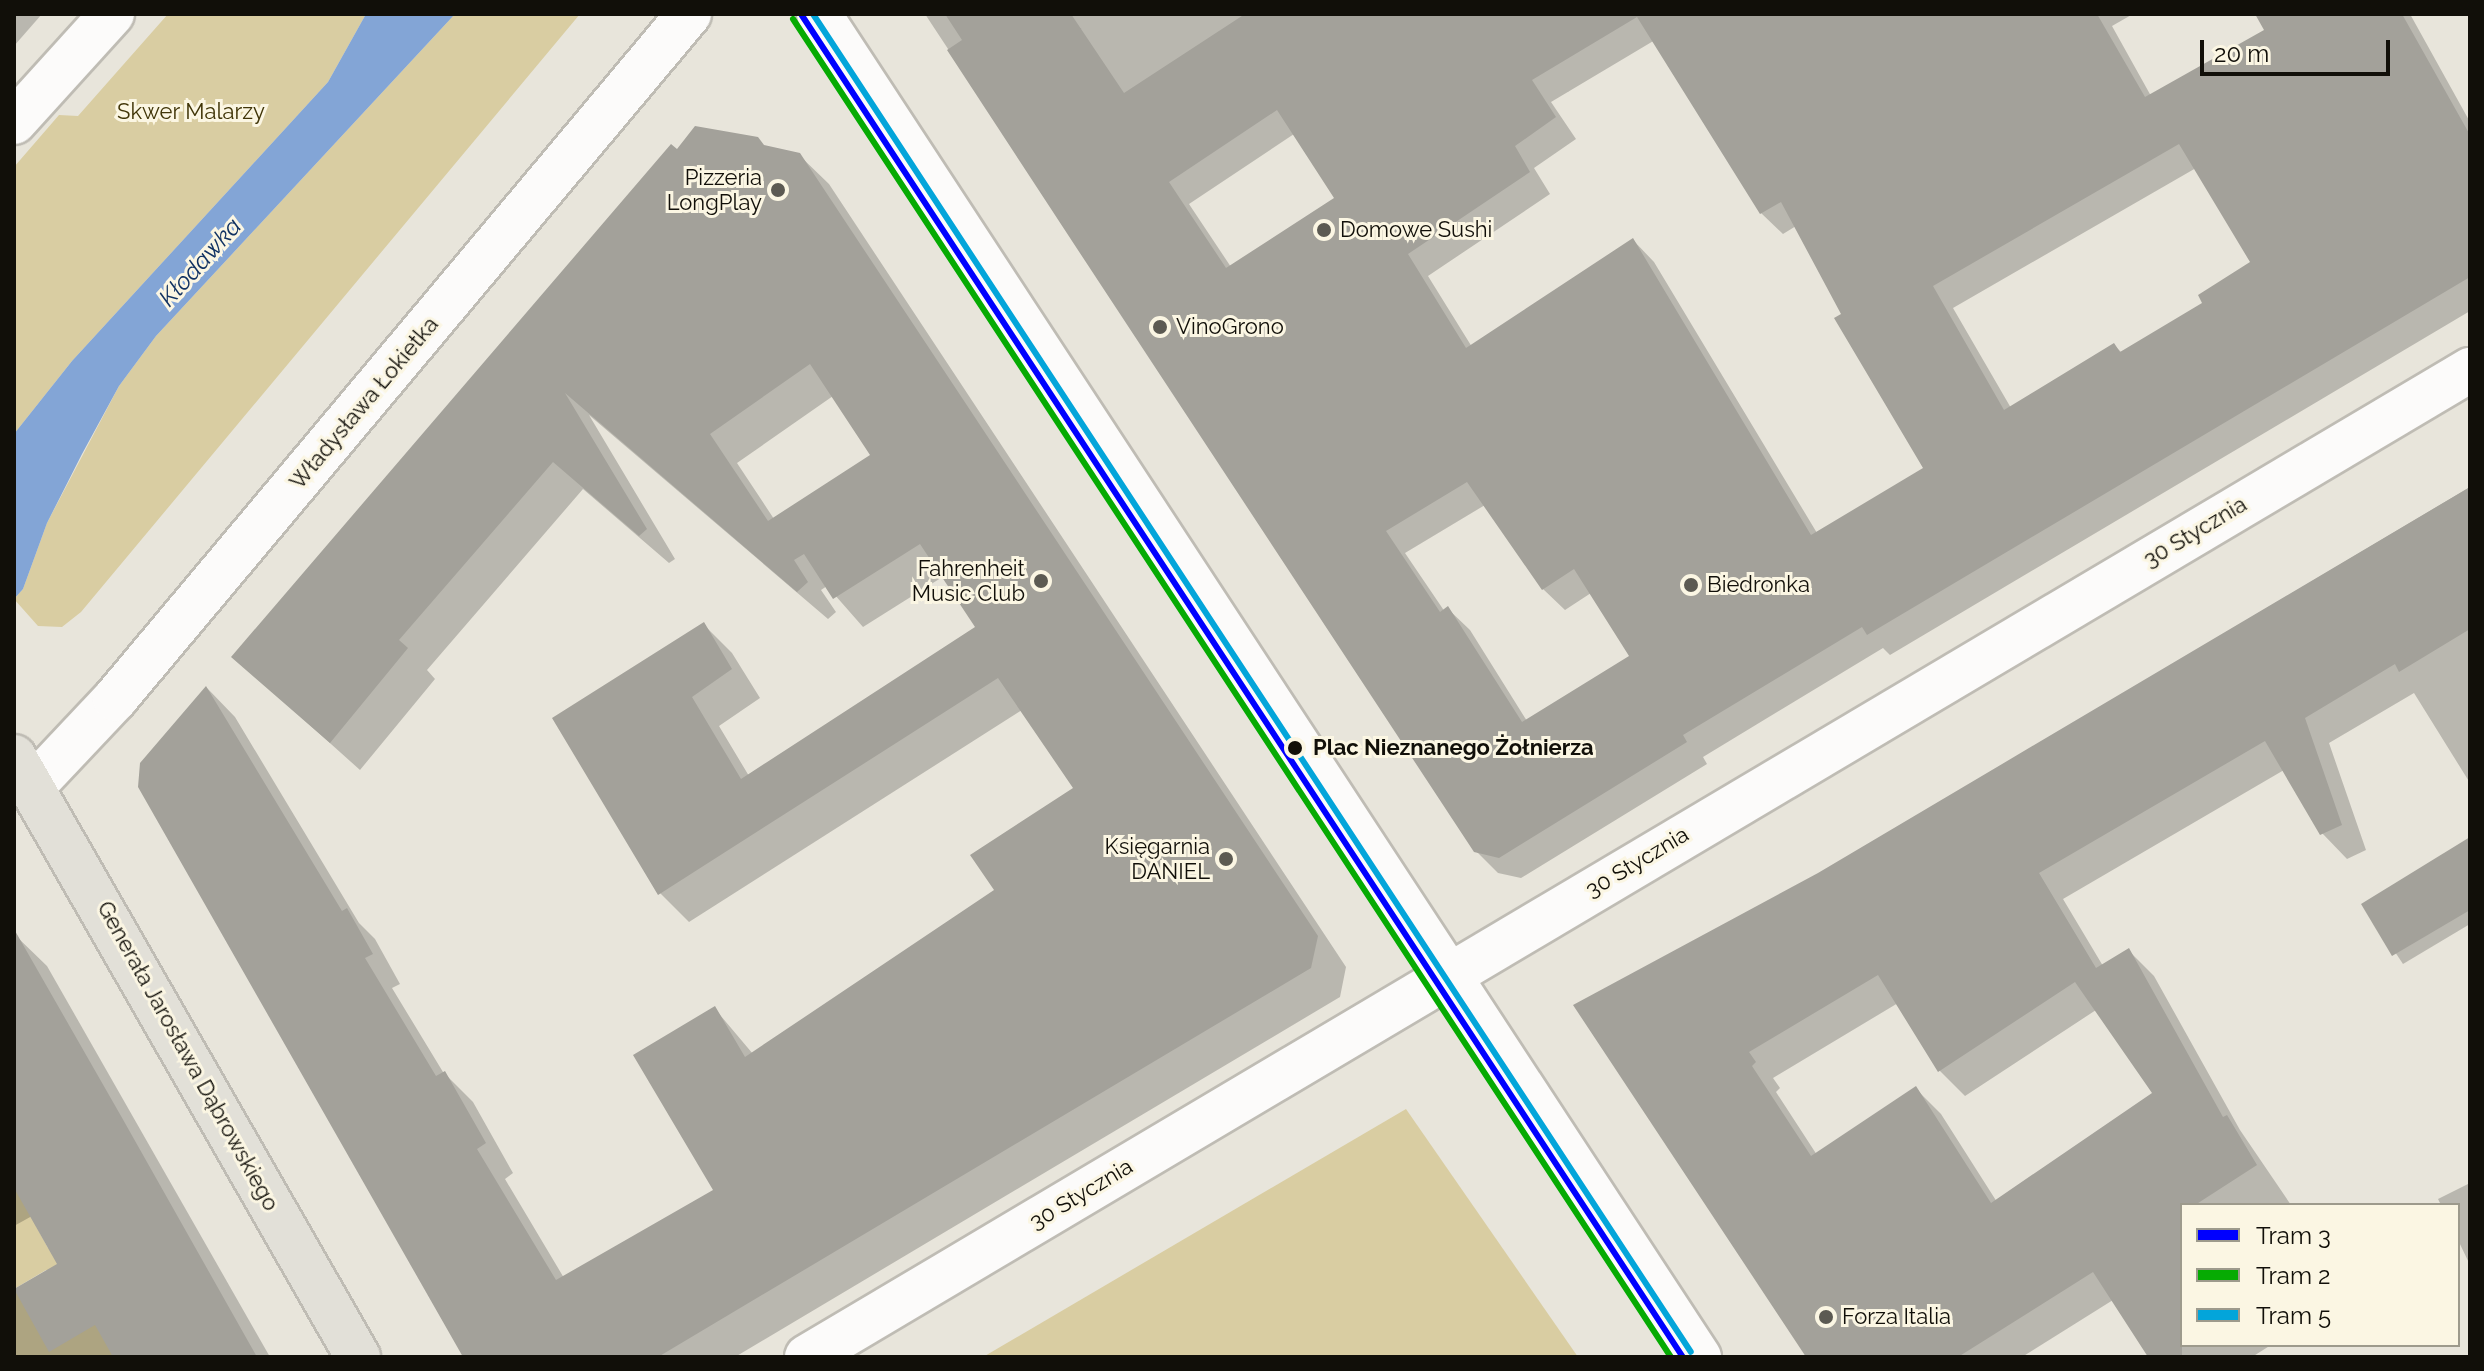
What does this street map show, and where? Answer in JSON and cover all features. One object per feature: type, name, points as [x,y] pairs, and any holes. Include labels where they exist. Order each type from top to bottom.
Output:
[{"type":"main road","name":"Generała Jarosława Dąbrowskiego","points":[[21,768],[358,1357]]},
{"type":"street","points":[[14,122],[112,14]]},
{"type":"street","name":"Władysława Łokietka","points":[[21,768],[115,699],[689,14]]},
{"type":"street","points":[[819,14],[1699,1357]]},
{"type":"street","name":"30 Stycznia","points":[[807,1357],[2470,370]]},
{"type":"green space","name":"Skwer Malarzy","points":[[168,14],[366,14],[328,82],[72,361],[14,434],[14,167],[59,115],[78,116]]},
{"type":"green space","points":[[455,14],[580,14],[81,612],[62,627],[38,626],[14,599],[23,589],[47,523],[119,386],[156,336]]},
{"type":"green space","points":[[1406,1109],[1578,1357],[983,1357]]},
{"type":"green space","points":[[14,1177],[47,1219],[36,1226],[48,1248],[66,1254],[68,1276],[46,1270],[14,1289]]},
{"type":"green space","points":[[14,1289],[90,1296],[113,1357],[14,1357]]},
{"type":"water","name":"Kłodawka","points":[[366,14],[455,14],[156,336],[119,386],[82,454],[47,523],[23,589],[14,599],[14,434],[72,361],[328,82]]},
{"type":"building","points":[[945,14],[1071,14],[1124,93],[1245,14],[2097,14],[2145,97],[2264,30],[2255,14],[2402,14],[2470,135],[2470,277],[1867,635],[1862,627],[1683,735],[1687,742],[1499,858],[1474,852],[1072,241],[947,50],[962,40]],"holes":[[[1637,17],[1760,214],[1781,202],[1841,314],[1834,318],[1923,468],[1811,535],[1633,238],[1466,348],[1408,254],[1530,172],[1515,146],[1556,117],[1532,80]],[[1277,110],[1334,198],[1226,268],[1169,182]],[[2179,144],[2250,262],[2198,295],[2202,303],[2120,352],[2114,343],[2004,410],[1933,286]],[[1467,482],[1542,590],[1574,569],[1629,656],[1522,722],[1448,606],[1440,612],[1386,531]]]},
{"type":"building","points":[[695,126],[758,137],[764,145],[800,153],[1318,936],[1311,968],[658,1357],[463,1357],[138,787],[140,763],[206,686],[342,911],[347,908],[373,954],[365,958],[436,1076],[445,1071],[486,1143],[477,1149],[556,1280],[713,1190],[633,1055],[715,1006],[745,1057],[994,890],[970,855],[1073,788],[998,678],[658,895],[552,718],[704,622],[732,669],[692,697],[741,779],[975,627],[920,544],[833,599],[804,554],[794,560],[808,582],[797,592],[565,393],[647,529],[639,536],[553,462],[399,640],[408,648],[330,743],[231,657],[671,144],[677,149]],"holes":[[[810,364],[870,455],[768,521],[710,434]]]},
{"type":"building","points":[[2470,487],[2470,629],[2399,672],[2395,664],[2305,718],[2342,825],[2320,835],[2265,741],[2039,873],[2096,968],[2129,948],[2223,1117],[2227,1115],[2257,1165],[2198,1203],[2180,1203],[2182,1357],[2148,1357],[2093,1272],[1958,1357],[1806,1357],[1573,1005],[1818,873]],"holes":[[[1878,975],[1938,1072],[2075,982],[2152,1093],[1991,1203],[1916,1086],[1811,1156],[1752,1066],[1756,1062],[1749,1052]]]},
{"type":"building","points":[[2470,837],[2470,910],[2392,956],[2361,904]]},
{"type":"building","points":[[14,929],[257,1357],[113,1357],[95,1325],[49,1352],[14,1289],[57,1264],[14,1188]]},
{"type":"tram line","name":"3","points":[[801,14],[1683,1357]]},
{"type":"tram line","name":"5","points":[[813,14],[1691,1352]]},
{"type":"tram line","name":"2","points":[[793,19],[1671,1357]]},
{"type":"place","name":"Pizzeria LongPlay","points":[[778,190]]},
{"type":"place","name":"Domowe Sushi","points":[[1324,230]]},
{"type":"place","name":"VinoGrono","points":[[1160,327]]},
{"type":"place","name":"Fahrenheit Music Club","points":[[1041,581]]},
{"type":"place","name":"Biedronka","points":[[1691,585]]},
{"type":"place","name":"Plac Nieznanego Żołnierza","points":[[1295,748]]},
{"type":"place","name":"Księgarnia DANIEL","points":[[1226,859]]},
{"type":"place","name":"Forza Italia","points":[[1826,1317]]}]
